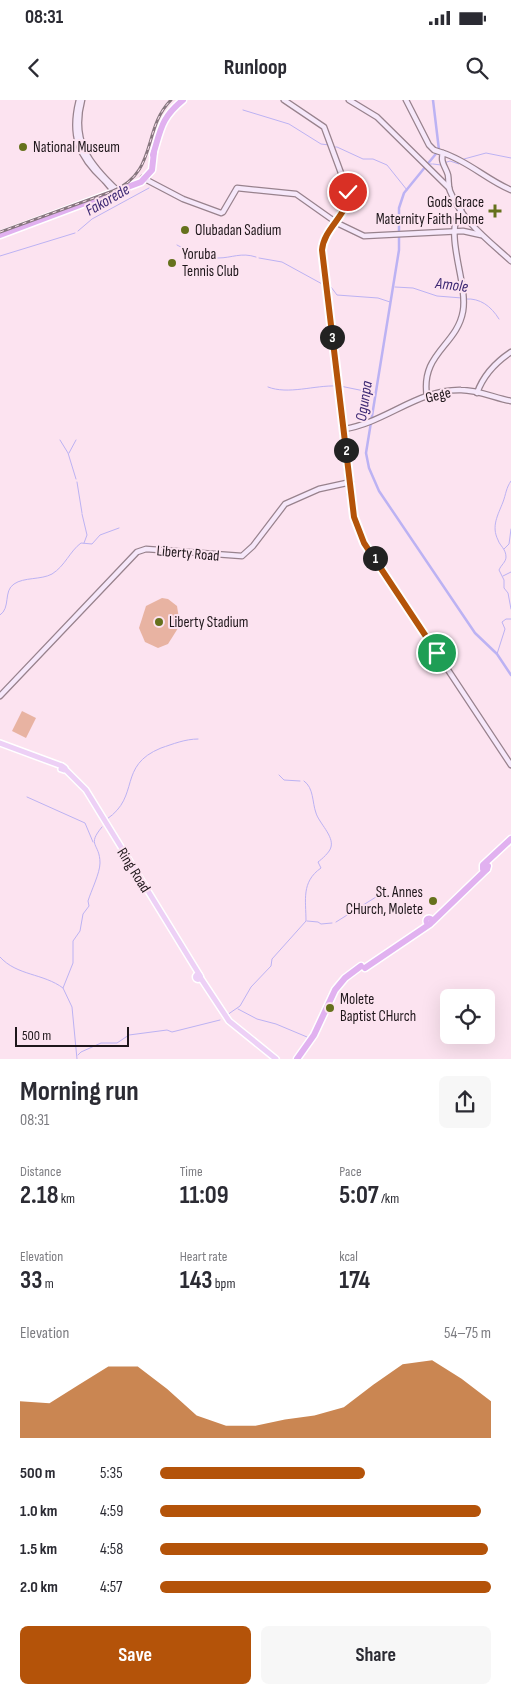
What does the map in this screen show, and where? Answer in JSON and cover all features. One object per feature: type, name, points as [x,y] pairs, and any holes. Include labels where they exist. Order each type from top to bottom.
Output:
[{"type":"highway","points":[[0,234],[133,185],[144,179],[150,168],[157,134],[162,123],[170,112],[183,100]]},
{"type":"highway","points":[[298,1059],[313,1041],[338,992],[348,980],[363,967],[429,921],[510,842]]},
{"type":"main road","points":[[81,100],[75,129],[80,152],[92,169],[116,191]]},
{"type":"main road","points":[[286,100],[324,124],[350,192],[349,204],[325,236],[322,250],[344,429]]},
{"type":"main road","points":[[349,100],[377,117],[427,166],[449,188],[461,210],[481,236],[511,261]]},
{"type":"main road","points":[[406,100],[427,142],[439,152],[479,170],[491,181],[511,190]]},
{"type":"main road","points":[[439,152],[448,175],[449,188]]},
{"type":"main road","points":[[144,179],[183,199],[220,213],[223,212],[237,188],[292,193],[346,228],[364,236],[463,231],[481,236]]},
{"type":"main road","points":[[427,397],[428,368],[458,324],[462,314],[463,299],[454,232],[458,214],[461,210]]},
{"type":"main road","points":[[336,222],[325,241],[324,254],[355,522],[364,543],[511,765]]},
{"type":"main road","points":[[333,228],[346,228]]},
{"type":"main road","points":[[477,393],[482,380],[498,362],[511,352]]},
{"type":"main road","name":"Gege","points":[[344,429],[368,424],[427,397],[456,390],[511,401]]},
{"type":"main road","points":[[350,482],[357,521],[363,536],[511,761]]},
{"type":"main road","name":"Liberty Road","points":[[0,696],[138,552],[146,549],[242,556],[253,546],[285,504],[319,489],[350,482]]},
{"type":"main road","name":"Ring Road","points":[[0,744],[63,768],[77,783],[228,1024],[272,1059]]},
{"type":"main road","name":"Ring Road","points":[[198,977],[229,1022],[276,1059]]},
{"type":"shaded area","name":"Liberty Stadium","points":[[162,598],[168,599],[177,606],[180,625],[168,644],[158,648],[145,642],[139,628],[146,606]]},
{"type":"shaded area","points":[[22,711],[36,718],[26,738],[12,731]]},
{"type":"waterway","name":"Ogunpa","points":[[433,100],[439,150],[404,193],[399,208],[399,250],[366,453],[369,468],[379,491],[475,633],[497,654],[511,675]]},
{"type":"waterway","points":[[243,110],[289,124],[321,144],[329,145]]},
{"type":"waterway","points":[[332,147],[337,147],[363,159],[373,159],[387,165],[407,190]]},
{"type":"waterway","points":[[464,159],[486,153],[511,158]]},
{"type":"waterway","points":[[444,163],[450,161],[459,164],[461,162]]},
{"type":"waterway","points":[[433,164],[441,165]]},
{"type":"waterway","name":"Fakorede","points":[[78,231],[92,219],[149,188]]},
{"type":"waterway","name":"Fakorede","points":[[0,256],[75,233]]},
{"type":"waterway","points":[[177,245],[207,257],[223,258],[241,255],[256,257]]},
{"type":"waterway","points":[[259,258],[282,262],[324,285]]},
{"type":"waterway","points":[[331,287],[337,295],[378,298],[390,302]]},
{"type":"waterway","name":"Amole","points":[[395,287],[413,288],[437,296],[462,298]]},
{"type":"waterway","name":"Amole","points":[[466,299],[480,301],[485,304],[499,319]]},
{"type":"waterway","points":[[268,387],[293,390],[336,386]]},
{"type":"waterway","points":[[340,386],[374,393]]},
{"type":"waterway","points":[[60,440],[68,453],[76,479]]},
{"type":"waterway","points":[[69,453],[76,440]]},
{"type":"waterway","name":"Gege","points":[[511,481],[495,525],[496,535],[506,554],[499,570],[504,580],[504,588],[508,593],[511,609]]},
{"type":"waterway","points":[[77,482],[82,513]]},
{"type":"waterway","points":[[82,514],[87,535],[84,543]]},
{"type":"waterway","points":[[0,615],[5,608],[9,591],[14,584],[23,580],[52,574],[57,571],[81,543],[92,544],[100,535],[119,528]]},
{"type":"waterway","points":[[504,549],[509,544],[511,529]]},
{"type":"waterway","points":[[503,576],[511,572]]},
{"type":"waterway","name":"Gege","points":[[497,654],[505,629],[502,622],[506,619],[511,619]]},
{"type":"waterway","points":[[107,819],[124,801],[134,772],[147,755],[175,743],[198,739]]},
{"type":"waterway","points":[[279,775],[284,780],[300,781]]},
{"type":"waterway","points":[[227,1015],[240,1006],[251,987],[271,966],[272,959],[306,921],[305,899],[307,885],[321,868],[318,862],[328,853],[331,847],[330,838],[316,813],[310,787],[304,781]]},
{"type":"waterway","points":[[27,797],[85,823],[93,842]]},
{"type":"waterway","points":[[77,1059],[72,1007],[63,988],[73,963],[73,941],[80,931],[83,914],[89,906],[88,901],[99,872],[99,856],[94,841],[102,827]]},
{"type":"waterway","points":[[336,922],[376,897]]},
{"type":"waterway","points":[[307,921],[321,924],[332,923]]},
{"type":"waterway","points":[[0,957],[14,968],[47,979],[63,988]]},
{"type":"waterway","points":[[238,1009],[257,1019],[276,1024],[307,1037]]},
{"type":"waterway","points":[[78,1055],[101,1043],[117,1043],[129,1035],[167,1030],[172,1032],[220,1020]]},
{"type":"railway","points":[[0,232],[113,191],[127,183],[137,173],[143,162],[156,124],[162,111],[171,100]]},
{"type":"place","name":"National Museum","points":[[23,147]]},
{"type":"place","name":"Gods Grace Maternity Faith Home","points":[[495,211]]},
{"type":"place","name":"Olubadan Sadium","points":[[185,230]]},
{"type":"place","name":"Yoruba Tennis Club","points":[[172,263]]},
{"type":"place","name":"Liberty Stadium","points":[[159,622]]},
{"type":"place","name":"St. Annes CHurch, Molete","points":[[433,901]]},
{"type":"place","name":"Molete Baptist CHurch","points":[[330,1008]]},
{"type":"route","points":[[348,192],[347,203],[326,233],[322,250],[354,517],[356,527],[364,543],[437,653]]}]
